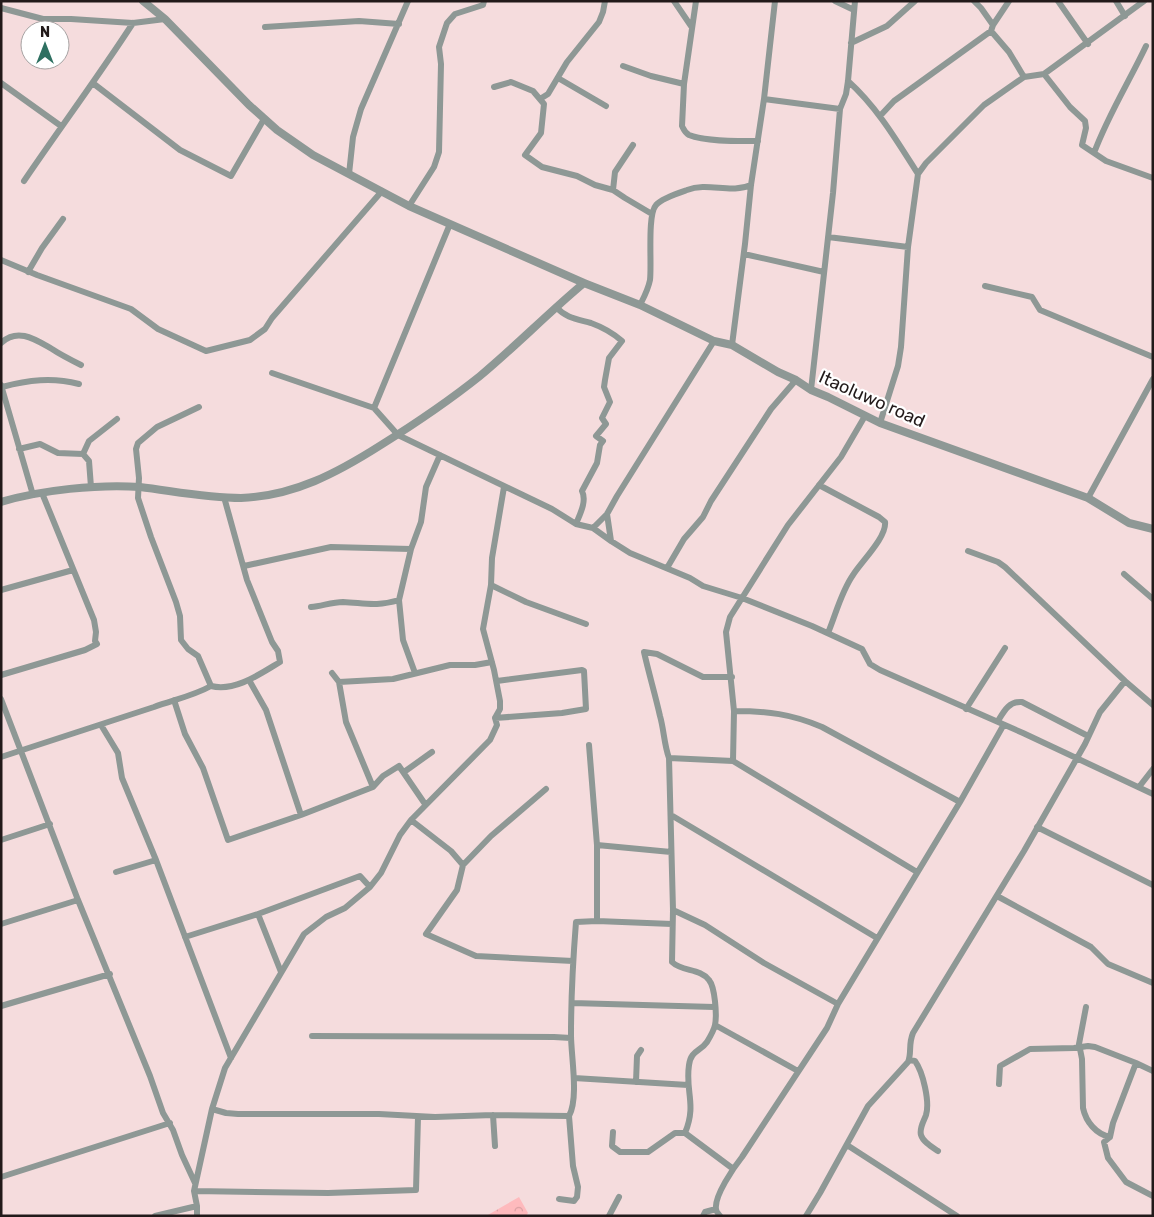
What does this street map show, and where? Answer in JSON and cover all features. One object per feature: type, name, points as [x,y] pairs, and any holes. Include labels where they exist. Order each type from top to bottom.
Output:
[{"type":"street","name":"Itaoluwo road","points":[[143,1],[165,19],[264,119],[313,155],[409,206],[584,283],[640,305],[714,341],[732,345],[811,390],[880,423],[1088,498],[1129,523],[1153,529]]},
{"type":"street","points":[[349,174],[353,137],[361,109],[408,1]]},
{"type":"street","points":[[409,206],[434,167],[439,152],[441,64],[439,46],[447,23],[455,14],[484,5],[484,1]]},
{"type":"street","points":[[540,99],[548,94],[567,62],[599,22],[604,12],[605,1]]},
{"type":"street","points":[[674,1],[691,26]]},
{"type":"street","points":[[696,1],[684,84],[682,126],[685,132],[691,135],[727,141],[758,140]]},
{"type":"street","points":[[732,345],[776,1]]},
{"type":"street","points":[[835,1],[854,10]]},
{"type":"street","points":[[811,390],[840,109],[846,94],[848,81],[855,1]]},
{"type":"street","points":[[851,43],[887,26],[915,1]]},
{"type":"street","points":[[974,1],[981,8],[1024,77]]},
{"type":"street","points":[[880,116],[894,101],[992,28],[1009,1]]},
{"type":"street","points":[[1058,1],[1088,44]]},
{"type":"street","points":[[1116,1],[1125,16]]},
{"type":"street","points":[[880,423],[899,357],[908,247],[918,174],[926,163],[984,106],[1024,77],[1044,74],[1088,44],[1144,1]]},
{"type":"street","points":[[1,8],[43,19],[133,23],[165,19]]},
{"type":"street","points":[[265,27],[359,21],[399,24]]},
{"type":"street","points":[[24,181],[61,126],[94,84],[133,23]]},
{"type":"street","points":[[1094,153],[1104,126],[1133,74],[1146,46]]},
{"type":"street","points":[[623,66],[656,78],[684,84]]},
{"type":"street","points":[[1044,74],[1070,107],[1085,121],[1086,128],[1082,146],[1106,161],[1153,178]]},
{"type":"street","points":[[558,78],[606,106]]},
{"type":"street","points":[[848,81],[863,94],[880,116],[918,174]]},
{"type":"street","points":[[494,87],[511,82],[533,91],[544,104],[541,133],[525,155],[542,167],[577,176],[613,190],[652,214]]},
{"type":"street","points":[[1,84],[61,126]]},
{"type":"street","points":[[94,84],[180,150],[230,176],[264,119]]},
{"type":"street","points":[[764,100],[840,109]]},
{"type":"street","points":[[613,190],[615,172],[633,145]]},
{"type":"street","points":[[640,305],[650,280],[652,214],[656,204],[688,189],[702,186],[742,189],[751,185]]},
{"type":"street","points":[[1,260],[28,272],[131,309],[158,329],[200,349],[210,351],[250,340],[266,329],[272,318],[382,191]]},
{"type":"street","points":[[28,272],[62,219]]},
{"type":"street","points":[[374,408],[450,224]]},
{"type":"street","points":[[828,238],[908,247]]},
{"type":"street","points":[[744,254],[824,272]]},
{"type":"street","points":[[1,502],[42,493],[92,488],[137,487],[243,498],[288,492],[328,476],[398,435],[479,376],[584,283]]},
{"type":"street","points":[[985,286],[1032,297],[1040,310],[1153,357]]},
{"type":"street","points":[[556,307],[568,317],[593,324],[622,341],[609,358],[604,385],[610,402],[602,418],[606,424],[596,436],[603,441],[600,445],[597,463],[582,491],[585,496],[576,524]]},
{"type":"street","points":[[1,343],[5,339],[25,335],[36,339],[80,365]]},
{"type":"street","points":[[594,528],[607,514],[714,341]]},
{"type":"street","points":[[272,373],[374,408],[398,435],[552,509],[576,524],[594,528],[630,552],[703,586],[742,598],[862,648],[872,666],[1153,794]]},
{"type":"street","points":[[33,495],[1,386],[33,380],[52,379],[79,384]]},
{"type":"street","points":[[1088,498],[1153,379]]},
{"type":"street","points":[[667,568],[684,539],[703,517],[710,501],[771,409],[796,380]]},
{"type":"street","points":[[199,407],[157,427],[138,443],[136,448],[139,478],[137,487],[139,506],[180,616],[181,640],[188,649],[198,656],[211,686]]},
{"type":"street","points":[[733,761],[734,711],[726,632],[730,616],[788,525],[841,457],[865,416]]},
{"type":"street","points":[[82,454],[89,441],[117,419]]},
{"type":"street","points":[[19,449],[40,444],[58,452],[82,454],[88,461],[92,488]]},
{"type":"street","points":[[415,673],[403,640],[399,600],[411,549],[421,522],[426,488],[440,455]]},
{"type":"street","points":[[820,485],[879,516],[886,526],[848,582],[828,633]]},
{"type":"street","points":[[197,1216],[198,1206],[194,1191],[212,1109],[221,1079],[231,1058],[304,934],[326,918],[346,908],[370,887],[381,873],[400,835],[411,820],[490,740],[497,725],[495,718],[500,709],[497,682],[482,629],[491,585],[492,558],[504,487]]},
{"type":"street","points":[[1,675],[85,650],[96,644],[94,620],[42,493]]},
{"type":"street","points":[[1,756],[198,694],[211,686],[226,688],[249,680],[280,662],[278,651],[254,599],[224,497]]},
{"type":"street","points":[[607,514],[611,541]]},
{"type":"street","points":[[244,566],[331,547],[411,549]]},
{"type":"street","points":[[968,551],[998,562],[1005,567],[1153,706]]},
{"type":"street","points":[[1,590],[73,570]]},
{"type":"street","points":[[1124,574],[1153,599]]},
{"type":"street","points":[[491,585],[526,602],[586,624]]},
{"type":"street","points":[[311,608],[343,602],[381,604],[399,600]]},
{"type":"street","points":[[966,709],[1005,648]]},
{"type":"street","points":[[685,1133],[692,1109],[688,1084],[691,1058],[705,1044],[715,1025],[715,994],[711,981],[707,978],[695,971],[677,966],[672,962],[672,815],[669,758],[644,652],[657,654],[703,677],[732,678]]},
{"type":"street","points":[[339,682],[393,680],[450,665],[475,665],[492,662]]},
{"type":"street","points":[[495,718],[562,713],[586,709],[584,671],[582,670],[497,682]]},
{"type":"street","points":[[332,673],[339,682],[346,722],[373,787]]},
{"type":"street","points":[[249,680],[266,710],[301,815]]},
{"type":"street","points":[[807,1215],[848,1145],[868,1106],[909,1060],[909,1047],[913,1033],[1037,828],[1100,712],[1125,681]]},
{"type":"street","points":[[1,699],[78,900],[110,974],[163,1113],[170,1124],[196,1183]]},
{"type":"street","points":[[174,700],[185,734],[203,768],[228,840],[301,815],[373,787],[383,776],[399,766],[425,804]]},
{"type":"street","points":[[720,1216],[716,1209],[718,1197],[732,1168],[742,1157],[827,1028],[838,1004],[960,802],[1010,705],[1014,702],[1022,702],[1088,736]]},
{"type":"street","points":[[734,711],[764,711],[801,718],[822,727],[960,802]]},
{"type":"street","points":[[101,725],[118,754],[122,778],[156,860],[231,1058]]},
{"type":"street","points":[[589,744],[597,845],[597,920]]},
{"type":"street","points":[[404,772],[432,752]]},
{"type":"street","points":[[669,758],[733,761],[917,872]]},
{"type":"street","points":[[1140,787],[1153,769]]},
{"type":"street","points":[[546,790],[491,836],[463,865],[457,890],[426,934],[476,956],[573,961]]},
{"type":"street","points":[[672,815],[877,938]]},
{"type":"street","points":[[411,820],[451,851],[463,865]]},
{"type":"street","points":[[1,840],[50,824]]},
{"type":"street","points":[[1037,828],[1153,884]]},
{"type":"street","points":[[597,845],[671,852]]},
{"type":"street","points":[[116,872],[156,860]]},
{"type":"street","points":[[185,937],[258,914],[360,876],[370,887]]},
{"type":"street","points":[[997,896],[1091,947],[1108,964],[1153,983]]},
{"type":"street","points":[[1,924],[78,900]]},
{"type":"street","points":[[673,910],[705,925],[764,963],[838,1004]]},
{"type":"street","points":[[258,914],[281,972]]},
{"type":"street","points":[[559,1199],[574,1201],[577,1198],[578,1191],[573,1166],[569,1116],[572,1106],[574,1078],[571,1038],[576,922],[597,920],[672,924]]},
{"type":"street","points":[[1,1006],[110,974]]},
{"type":"street","points":[[572,1003],[714,1007]]},
{"type":"street","points":[[1086,1007],[1080,1047],[1084,1112],[1101,1135],[1110,1137]]},
{"type":"street","points":[[715,1025],[798,1071]]},
{"type":"street","points":[[312,1036],[425,1035],[571,1038]]},
{"type":"street","points":[[999,1084],[1000,1066],[1026,1050],[1044,1048],[1095,1047],[1153,1071]]},
{"type":"street","points":[[636,1082],[637,1056],[641,1050]]},
{"type":"street","points":[[909,1060],[915,1061],[922,1073],[924,1085],[927,1108],[921,1136],[926,1143],[938,1151]]},
{"type":"street","points":[[1136,1063],[1113,1122],[1110,1137],[1104,1142],[1108,1158],[1121,1177],[1132,1186],[1153,1196]]},
{"type":"street","points":[[574,1078],[688,1084]]},
{"type":"street","points":[[212,1109],[232,1114],[379,1114],[418,1117],[569,1116]]},
{"type":"street","points":[[493,1116],[495,1146]]},
{"type":"street","points":[[194,1191],[328,1193],[416,1190],[418,1117]]},
{"type":"street","points":[[1,1178],[170,1124]]},
{"type":"street","points":[[613,1132],[612,1146],[617,1151],[632,1153],[652,1151],[675,1133],[685,1133],[732,1168]]},
{"type":"street","points":[[848,1145],[957,1216]]},
{"type":"street","points":[[609,1216],[619,1197]]},
{"type":"street","points":[[155,1216],[198,1206]]},
{"type":"street","points":[[703,1216],[705,1212],[716,1209]]},
{"type":"green space","points":[[519,1197],[528,1213],[526,1216],[486,1216]]}]
